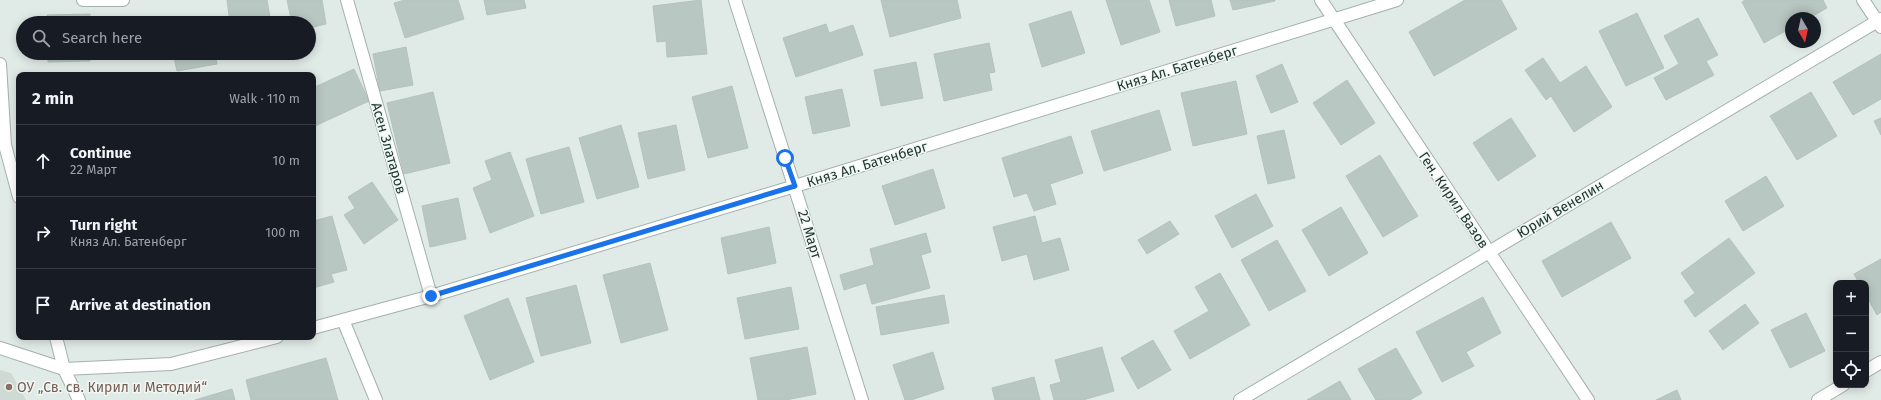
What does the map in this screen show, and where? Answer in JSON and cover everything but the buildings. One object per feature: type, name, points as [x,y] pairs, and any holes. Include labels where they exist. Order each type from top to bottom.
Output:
[{"type":"street","points":[[83,0],[123,0]]},
{"type":"street","name":"Асен Златаров","points":[[347,0],[431,296]]},
{"type":"street","name":"22 Март","points":[[735,0],[862,400]]},
{"type":"street","name":"Ген. Кирил Вазов","points":[[1321,0],[1588,400]]},
{"type":"street","name":"Княз Ал. Батенберг","points":[[316,327],[431,296],[795,186],[1397,0]]},
{"type":"street","points":[[1863,0],[1880,22]]},
{"type":"street","name":"Юрий Венелин","points":[[1240,400],[1880,22]]},
{"type":"street","points":[[0,64],[5,145],[16,186]]},
{"type":"street","points":[[343,320],[376,400]]},
{"type":"street","points":[[57,340],[64,369],[79,400]]},
{"type":"street","points":[[0,348],[64,369],[171,364],[265,340]]},
{"type":"street","points":[[1869,369],[1881,362]]},
{"type":"street","points":[[1818,400],[1837,388]]},
{"type":"shaded area","name":"ОУ „Св. св. Кирил и Методий“","points":[[0,370],[11,373],[26,400],[0,400]]},
{"type":"place","name":"ОУ „Св. св. Кирил и Методий“","points":[[9,387]]},
{"type":"route","points":[[431,296],[795,186],[785,158]]}]
